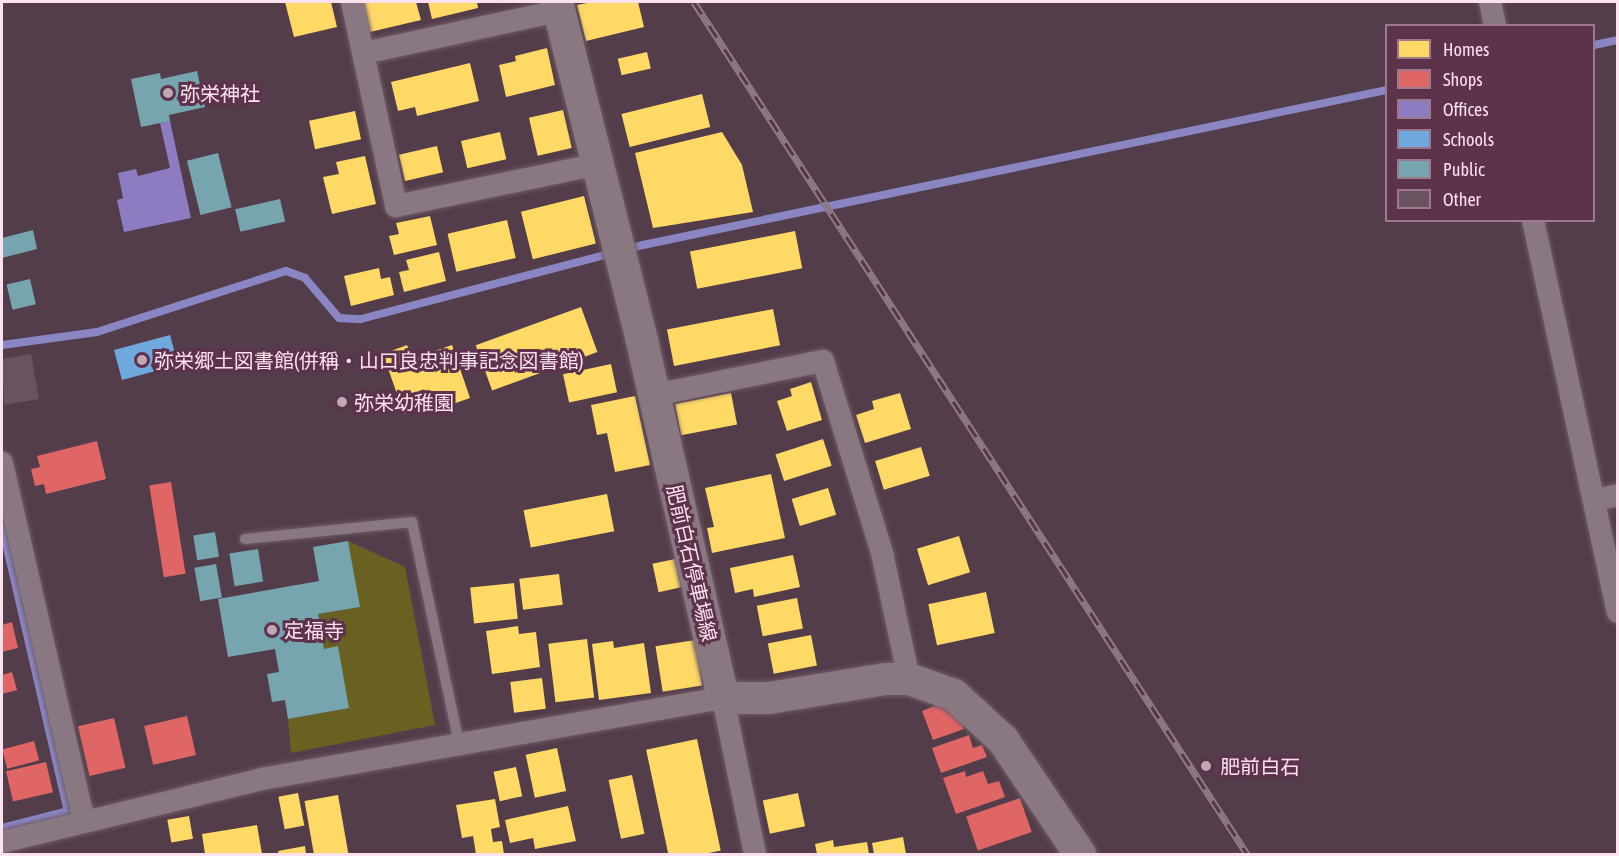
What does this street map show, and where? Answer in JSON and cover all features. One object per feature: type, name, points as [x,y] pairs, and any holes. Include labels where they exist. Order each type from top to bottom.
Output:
[{"type":"main road","name":"肥前白石停車場線","points":[[558,6],[624,269],[723,698]]},
{"type":"main road","points":[[723,698],[769,698],[885,679],[909,679],[954,695],[1003,740],[1080,855]]},
{"type":"street","points":[[352,2],[396,206],[598,164]]},
{"type":"street","points":[[1490,2],[1495,24]]},
{"type":"street","points":[[364,53],[558,6]]},
{"type":"street","points":[[1533,222],[1595,500],[1617,612]]},
{"type":"street","points":[[654,395],[823,361],[882,553],[909,679]]},
{"type":"street","points":[[2,463],[84,822]]},
{"type":"street","points":[[1595,500],[1617,495]]},
{"type":"street","points":[[2,842],[262,779],[723,698],[755,855]]},
{"type":"lane","points":[[245,539],[412,522],[459,744]]},
{"type":"shaded area","points":[[348,541],[405,567],[435,725],[291,753],[288,719],[349,708],[338,647],[324,649],[318,614],[359,607]]},
{"type":"building: Homes","points":[[285,2],[331,2],[337,27],[294,37]]},
{"type":"building: Homes","points":[[363,2],[416,2],[421,20],[370,32]]},
{"type":"building: Homes","points":[[428,2],[477,2],[478,8],[432,19]]},
{"type":"building: Homes","points":[[592,2],[638,2],[644,27],[586,41],[577,5]]},
{"type":"building: Homes","points":[[547,48],[555,85],[506,97],[499,65],[516,61],[515,56]]},
{"type":"building: Homes","points":[[647,52],[651,69],[622,75],[618,59]]},
{"type":"building: Homes","points":[[470,63],[479,101],[417,116],[415,107],[398,111],[391,82]]},
{"type":"building: Homes","points":[[702,94],[710,127],[630,147],[621,114]]},
{"type":"building: Homes","points":[[563,110],[572,148],[538,156],[529,118]]},
{"type":"building: Homes","points":[[355,111],[361,139],[315,149],[309,121]]},
{"type":"building: Homes","points":[[500,132],[506,159],[467,168],[461,141]]},
{"type":"building: Homes","points":[[722,132],[742,165],[753,212],[653,228],[635,153]]},
{"type":"building: Homes","points":[[437,146],[443,172],[405,181],[399,155]]},
{"type":"building: Homes","points":[[365,156],[376,204],[332,214],[323,177],[339,174],[336,162]]},
{"type":"building: Homes","points":[[584,196],[596,244],[533,259],[521,212]]},
{"type":"building: Homes","points":[[430,216],[437,245],[394,255],[389,236],[399,234],[396,223]]},
{"type":"building: Homes","points":[[507,220],[516,258],[456,272],[448,234]]},
{"type":"building: Homes","points":[[795,231],[802,268],[697,289],[690,251]]},
{"type":"building: Homes","points":[[439,252],[446,281],[404,292],[399,272],[409,270],[406,260]]},
{"type":"building: Homes","points":[[379,268],[381,279],[390,277],[394,295],[351,306],[344,276]]},
{"type":"building: Homes","points":[[581,307],[597,352],[492,390],[476,345]]},
{"type":"building: Homes","points":[[773,309],[780,345],[674,366],[667,330]]},
{"type":"building: Homes","points":[[407,345],[412,359],[452,345],[470,398],[447,406],[445,399],[404,414],[383,354]]},
{"type":"building: Homes","points":[[611,364],[617,392],[569,403],[563,374]]},
{"type":"building: Homes","points":[[811,382],[822,420],[787,431],[777,401],[792,396],[790,389]]},
{"type":"building: Homes","points":[[731,393],[737,424],[681,435],[675,404]]},
{"type":"building: Homes","points":[[900,393],[911,429],[865,443],[856,415],[874,409],[872,401]]},
{"type":"building: Homes","points":[[635,396],[650,465],[615,472],[607,433],[597,435],[591,405]]},
{"type":"building: Homes","points":[[823,439],[832,466],[784,481],[775,454]]},
{"type":"building: Homes","points":[[921,447],[930,476],[884,490],[875,461]]},
{"type":"building: Homes","points":[[771,474],[785,538],[712,553],[707,528],[714,527],[705,488]]},
{"type":"building: Homes","points":[[828,488],[836,515],[800,526],[792,499]]},
{"type":"building: Homes","points":[[607,494],[614,531],[531,548],[524,510]]},
{"type":"building: Homes","points":[[959,536],[970,572],[928,585],[917,549]]},
{"type":"building: Homes","points":[[793,555],[800,587],[754,597],[753,589],[735,593],[730,568]]},
{"type":"building: Homes","points":[[675,559],[681,587],[659,592],[653,564]]},
{"type":"building: Homes","points":[[559,574],[563,605],[523,610],[519,579]]},
{"type":"building: Homes","points":[[514,583],[518,619],[474,623],[470,588]]},
{"type":"building: Homes","points":[[986,592],[995,633],[937,645],[928,604]]},
{"type":"building: Homes","points":[[797,598],[803,628],[763,636],[757,606]]},
{"type":"building: Homes","points":[[518,626],[519,634],[536,632],[540,667],[492,674],[486,631]]},
{"type":"building: Homes","points":[[811,635],[817,665],[774,674],[768,643]]},
{"type":"building: Homes","points":[[587,639],[594,698],[555,702],[548,644]]},
{"type":"building: Homes","points":[[695,640],[702,685],[663,692],[655,646]]},
{"type":"building: Homes","points":[[613,641],[614,648],[644,643],[651,693],[599,700],[592,644]]},
{"type":"building: Homes","points":[[542,678],[546,709],[514,713],[510,682]]},
{"type":"building: Homes","points":[[697,739],[721,851],[704,854],[668,854],[646,750]]},
{"type":"building: Homes","points":[[557,748],[566,791],[535,798],[526,755]]},
{"type":"building: Homes","points":[[516,767],[522,796],[500,801],[494,772]]},
{"type":"building: Homes","points":[[632,775],[644,834],[621,839],[609,780]]},
{"type":"building: Homes","points":[[298,793],[304,825],[285,829],[278,797]]},
{"type":"building: Homes","points":[[798,793],[805,826],[770,834],[763,800]]},
{"type":"building: Homes","points":[[338,795],[348,854],[314,854],[305,801]]},
{"type":"building: Homes","points":[[495,799],[500,827],[491,829],[493,842],[502,841],[504,854],[476,854],[473,836],[462,838],[456,805]]},
{"type":"building: Homes","points":[[568,806],[576,841],[535,849],[533,838],[510,843],[505,820]]},
{"type":"building: Homes","points":[[189,816],[193,839],[171,842],[167,820]]},
{"type":"building: Homes","points":[[257,825],[262,854],[205,854],[202,834]]},
{"type":"building: Homes","points":[[903,837],[906,854],[874,854],[872,843]]},
{"type":"building: Homes","points":[[833,840],[834,847],[867,842],[869,854],[817,854],[815,844]]},
{"type":"building: Homes","points":[[305,846],[306,854],[279,854],[278,851]]},
{"type":"building: Shops","points":[[97,441],[106,479],[46,494],[44,484],[35,486],[31,469],[40,467],[37,456]]},
{"type":"building: Shops","points":[[171,482],[186,574],[164,577],[149,485]]},
{"type":"building: Shops","points":[[12,622],[18,648],[2,652],[2,625]]},
{"type":"building: Shops","points":[[12,672],[17,690],[2,694],[2,675]]},
{"type":"building: Shops","points":[[937,705],[959,715],[964,729],[933,740],[922,711]]},
{"type":"building: Shops","points":[[187,716],[196,755],[153,765],[144,726]]},
{"type":"building: Shops","points":[[114,718],[125,768],[89,776],[78,726]]},
{"type":"building: Shops","points":[[969,735],[973,748],[982,745],[987,757],[941,773],[932,748]]},
{"type":"building: Shops","points":[[34,741],[39,760],[7,769],[2,750]]},
{"type":"building: Shops","points":[[46,762],[53,792],[13,801],[6,771]]},
{"type":"building: Shops","points":[[965,771],[966,777],[983,771],[988,784],[999,781],[1005,797],[956,814],[943,778]]},
{"type":"building: Shops","points":[[1020,798],[1032,832],[978,851],[966,817]]},
{"type":"building: Offices","points":[[170,121],[191,218],[124,232],[117,200],[123,198],[118,173],[136,169],[138,176],[170,168],[160,123]]},
{"type":"building: Schools","points":[[170,335],[178,365],[122,380],[114,350]]},
{"type":"building: Public","name":"弥栄神社","points":[[197,71],[205,107],[169,115],[170,121],[141,127],[131,79],[160,73],[161,79]]},
{"type":"building: Public","points":[[218,153],[232,207],[200,215],[187,161]]},
{"type":"building: Public","points":[[280,199],[285,221],[240,232],[235,209]]},
{"type":"building: Public","points":[[33,230],[37,249],[2,258],[2,238]]},
{"type":"building: Public","points":[[30,279],[36,304],[12,310],[7,284]]},
{"type":"building: Public","points":[[215,532],[219,557],[197,560],[193,535]]},
{"type":"building: Public","name":"定福寺","points":[[348,541],[360,607],[318,614],[324,649],[338,646],[349,708],[288,719],[285,700],[272,702],[267,674],[279,672],[275,649],[228,657],[218,599],[319,581],[313,547]]},
{"type":"building: Public","points":[[258,549],[263,582],[235,586],[229,554]]},
{"type":"building: Public","points":[[216,564],[222,597],[200,601],[194,568]]},
{"type":"building: Other","points":[[31,354],[39,399],[4,405],[2,359]]},
{"type":"waterway","points":[[1595,45],[1618,40]]},
{"type":"waterway","points":[[2,345],[97,332],[286,271],[305,278],[339,318],[361,319],[643,245],[1385,90]]},
{"type":"waterway","points":[[2,526],[68,811],[2,828]]},
{"type":"railway","points":[[694,2],[1247,854]]},
{"type":"place","name":"弥栄神社","points":[[168,93]]},
{"type":"place","name":"弥栄郷土図書館(併稱・山口良忠判事記念図書館)","points":[[142,360]]},
{"type":"place","name":"弥栄幼稚園","points":[[342,402]]},
{"type":"place","name":"定福寺","points":[[272,630]]},
{"type":"place","name":"肥前白石","points":[[1206,766]]}]
